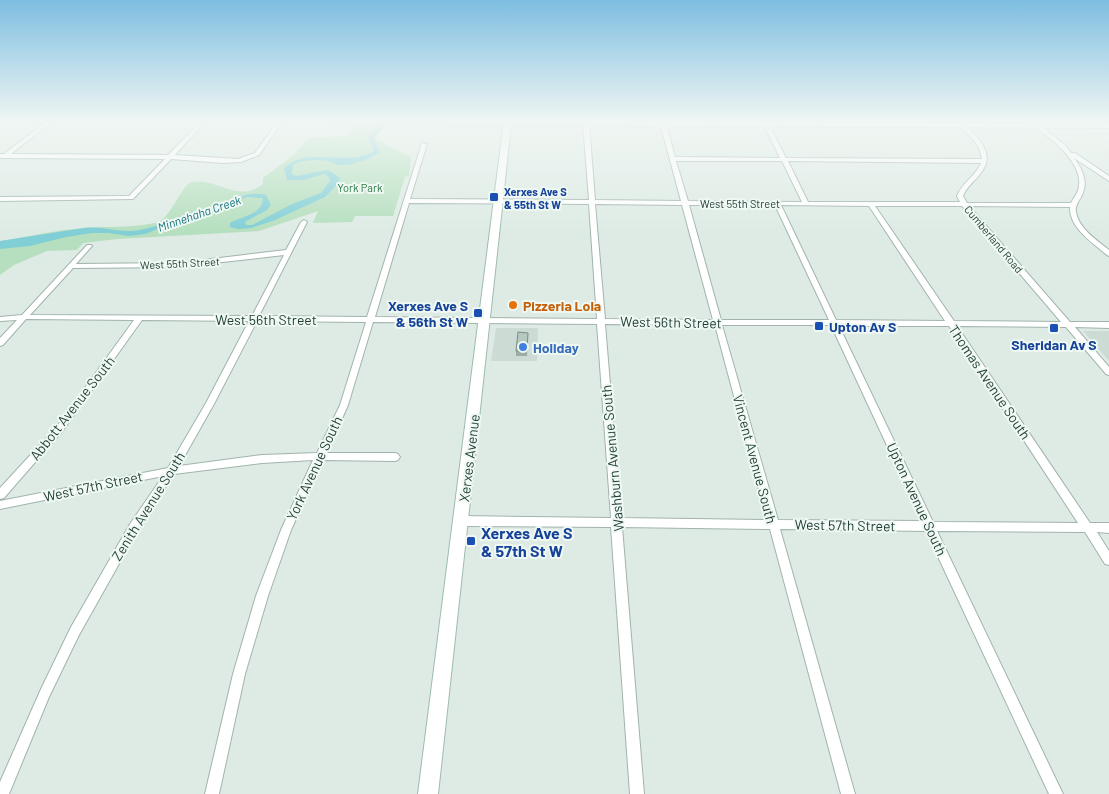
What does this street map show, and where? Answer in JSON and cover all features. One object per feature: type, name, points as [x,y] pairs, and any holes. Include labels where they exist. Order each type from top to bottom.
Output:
[{"type":"street","points":[[0,199],[131,198],[171,158]]},
{"type":"street","points":[[185,158],[223,161],[248,158]]},
{"type":"street","name":"York Avenue South","points":[[212,794],[239,674],[262,596],[286,530],[344,405],[420,158]]},
{"type":"street","name":"Xerxes Avenue","points":[[428,794],[504,158]]},
{"type":"street","name":"Washburn Avenue South","points":[[588,158],[637,794]]},
{"type":"street","points":[[1072,158],[1082,180],[1082,190],[1073,205],[1073,213],[1077,222],[1109,254]]},
{"type":"street","points":[[1078,158],[1109,179]]},
{"type":"street","points":[[672,159],[985,161]]},
{"type":"street","name":"Vincent Avenue South","points":[[672,159],[848,794]]},
{"type":"street","points":[[784,160],[806,203]]},
{"type":"street","name":"Cumberland Road","points":[[985,161],[980,171],[964,185],[960,196],[964,204],[1109,372]]},
{"type":"street","points":[[131,198],[136,206]]},
{"type":"street","name":"West 55th Street","points":[[407,201],[1073,205]]},
{"type":"street","name":"Upton Avenue South","points":[[777,203],[1056,794]]},
{"type":"street","name":"Thomas Avenue South","points":[[870,204],[1109,560]]},
{"type":"street","name":"Zenith Avenue South","points":[[2,794],[75,631],[134,527],[171,470],[210,404],[304,222]]},
{"type":"street","points":[[0,343],[89,246]]},
{"type":"street","name":"West 55th Street","points":[[71,266],[178,265],[288,252]]},
{"type":"street","name":"West 56th Street","points":[[0,319],[24,317],[1109,325]]},
{"type":"street","name":"Abbott Avenue South","points":[[0,495],[73,411],[140,318]]},
{"type":"street","name":"West 57th Street","points":[[0,506],[171,470],[263,459],[320,456],[395,457]]},
{"type":"street","name":"West 57th Street","points":[[461,521],[1109,528]]},
{"type":"shaded area","points":[[496,328],[538,328],[537,361],[491,361]]},
{"type":"shaded area","points":[[1083,331],[1109,331],[1109,361]]},
{"type":"green space","name":"York Park","points":[[290,158],[411,158],[409,176],[405,177],[393,216],[355,216],[352,222],[313,223],[318,211],[259,231],[117,239],[83,243],[77,250],[47,251],[14,265],[0,275],[0,241],[74,229],[149,224],[164,218],[190,183],[208,183],[244,192],[253,190],[263,184],[263,178]]},
{"type":"water","name":"Minnehaha Creek","points":[[305,158],[369,158],[348,165],[314,160],[293,165],[292,174],[296,176],[328,170],[340,178],[336,186],[325,197],[275,220],[251,228],[238,229],[230,227],[230,223],[255,212],[262,204],[263,198],[247,197],[212,212],[173,223],[145,234],[129,236],[92,233],[30,246],[0,249],[0,241],[84,228],[140,230],[243,196],[254,194],[266,195],[271,205],[267,210],[245,222],[246,225],[252,225],[292,204],[321,193],[330,181],[328,176],[324,174],[303,180],[287,180],[284,168],[294,161]]},
{"type":"building","name":"Holiday","points":[[518,332],[528,333],[527,351],[516,351]]},
{"type":"place","name":"Xerxes Ave S & 55th St W","points":[[494,197]]},
{"type":"place","name":"Pizzeria Lola","points":[[513,305]]},
{"type":"place","name":"Xerxes Ave S & 56th St W","points":[[478,313]]},
{"type":"place","name":"Upton Av S","points":[[819,326]]},
{"type":"place","name":"Sheridan Av S","points":[[1054,328]]},
{"type":"place","name":"Holiday","points":[[523,347]]},
{"type":"place","name":"Xerxes Ave S & 57th St W","points":[[471,541]]}]
